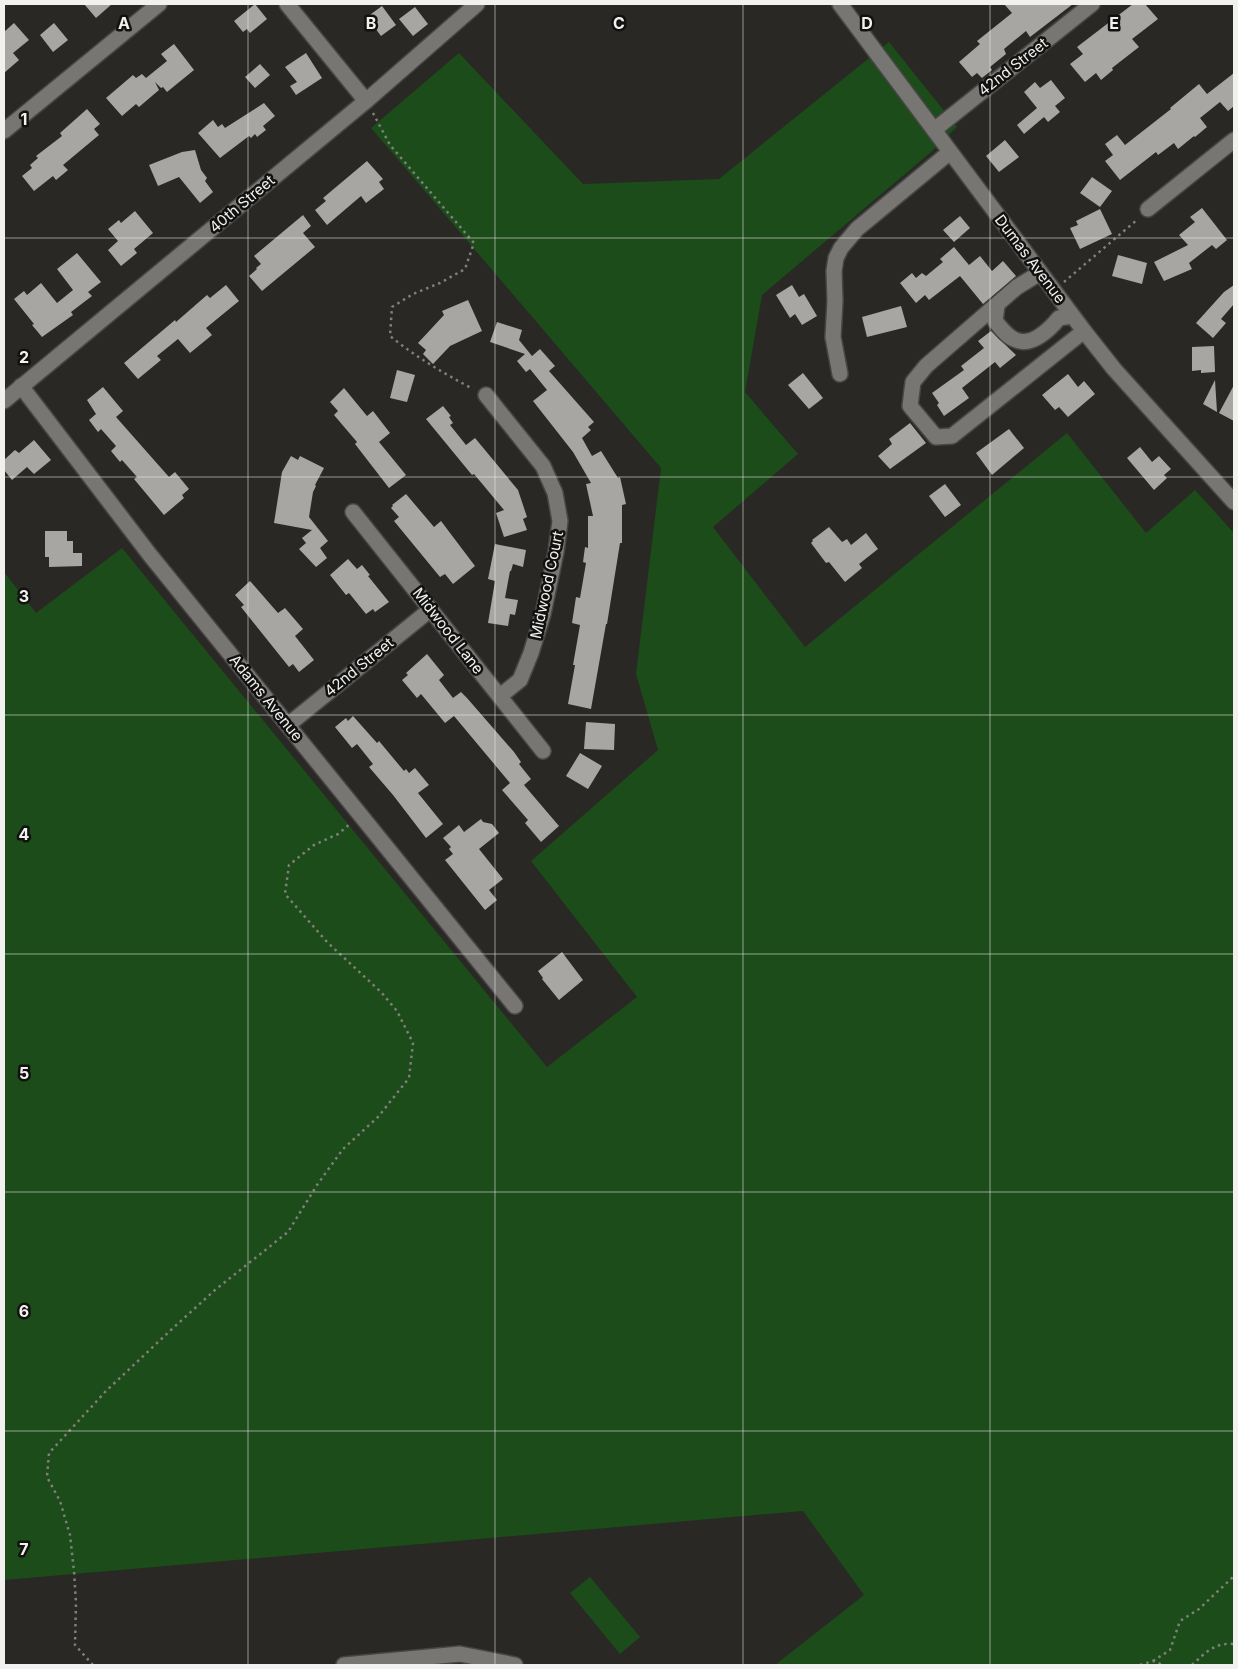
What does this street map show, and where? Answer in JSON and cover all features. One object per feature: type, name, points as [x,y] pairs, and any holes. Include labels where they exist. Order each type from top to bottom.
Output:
[{"type":"street","points":[[4,131],[159,4]]},
{"type":"street","points":[[287,4],[366,101]]},
{"type":"street","name":"40th Street","points":[[4,401],[366,101],[477,4]]},
{"type":"street","name":"Dumas Avenue","points":[[840,4],[1072,316],[1114,369],[1234,502]]},
{"type":"street","name":"42nd Street","points":[[934,130],[1092,4]]},
{"type":"street","points":[[1148,209],[1234,140]]},
{"type":"street","points":[[840,374],[833,337],[834,271],[840,248],[857,230],[950,152]]},
{"type":"street","points":[[1040,273],[1017,288],[926,366],[913,382],[910,406],[936,436],[952,436],[1084,331]]},
{"type":"street","points":[[997,306],[995,321],[1005,333],[1016,340],[1028,341],[1052,327],[1059,318],[1072,316]]},
{"type":"street","name":"Adams Avenue","points":[[21,386],[150,555],[515,1006]]},
{"type":"street","name":"Midwood Court","points":[[486,396],[543,466],[555,493],[560,522],[556,552],[543,614],[532,653],[520,680],[500,696]]},
{"type":"street","name":"Midwood Lane","points":[[353,512],[543,750]]},
{"type":"street","name":"42nd Street","points":[[288,725],[431,609]]},
{"type":"street","points":[[344,1665],[460,1654],[515,1665]]},
{"type":"path","points":[[366,101],[390,145],[474,243],[465,269],[440,283],[414,294],[392,308],[390,336],[442,372],[486,396]]},
{"type":"path","points":[[1054,291],[1148,209]]},
{"type":"path","points":[[94,1665],[75,1645],[76,1603],[71,1544],[60,1501],[47,1477],[49,1453],[106,1391],[172,1328],[215,1290],[288,1232],[317,1185],[343,1149],[378,1117],[409,1078],[413,1043],[397,1010],[381,992],[327,942],[285,894],[290,865],[314,845],[338,834],[361,815]]},
{"type":"path","points":[[1140,1665],[1153,1661],[1170,1650],[1180,1621],[1199,1610],[1234,1576]]},
{"type":"path","points":[[1192,1665],[1207,1650],[1226,1643],[1234,1644]]},
{"type":"path","points":[[1153,1661],[1163,1665]]},
{"type":"green space","points":[[889,42],[957,127],[930,153],[762,295],[745,392],[798,454],[713,527],[805,647],[1067,433],[1146,533],[1195,490],[1234,533],[1234,1665],[775,1665],[864,1595],[803,1511],[4,1580],[4,572],[36,613],[122,548],[547,1067],[637,997],[531,861],[658,750],[636,674],[661,468],[371,128],[459,53],[583,184],[719,179]]},
{"type":"green space","points":[[590,1577],[640,1637],[620,1654],[570,1593]]},
{"type":"building","points":[[84,4],[112,4],[96,18]]},
{"type":"building","points":[[255,4],[267,19],[250,33],[247,29],[243,32],[234,21]]},
{"type":"building","points":[[1004,4],[1073,4],[1030,37],[1026,31],[1004,49],[1006,54],[990,67],[992,70],[982,78],[977,73],[972,77],[959,62],[980,44],[977,41],[1012,13]]},
{"type":"building","points":[[1133,4],[1145,4],[1158,19],[1132,39],[1139,47],[1112,68],[1113,70],[1101,80],[1096,73],[1085,82],[1070,64],[1083,54],[1077,47]]},
{"type":"building","points":[[382,6],[396,25],[381,36],[367,17]]},
{"type":"building","points":[[415,7],[428,24],[413,36],[399,19]]},
{"type":"building","points":[[14,23],[29,40],[13,53],[19,60],[4,73],[4,32]]},
{"type":"building","points":[[54,23],[68,40],[53,52],[40,35]]},
{"type":"building","points":[[174,44],[194,70],[167,92],[155,82],[159,90],[139,107],[136,104],[122,116],[106,98],[133,75],[136,78],[142,74],[146,78],[167,61],[161,54]]},
{"type":"building","points":[[306,53],[322,78],[296,95],[290,86],[297,82],[285,67]]},
{"type":"building","points":[[260,64],[270,75],[255,88],[245,77]]},
{"type":"building","points":[[1234,73],[1234,106],[1228,111],[1220,102],[1200,118],[1207,127],[1195,137],[1178,149],[1174,143],[1158,155],[1156,152],[1120,180],[1105,161],[1113,155],[1105,144],[1117,135],[1125,145],[1199,84],[1207,94]]},
{"type":"building","points":[[1051,80],[1065,98],[1055,106],[1060,112],[1048,122],[1044,117],[1024,134],[1017,125],[1037,108],[1024,92],[1035,82],[1040,88]]},
{"type":"building","points":[[264,103],[275,116],[263,126],[266,130],[257,137],[255,134],[251,138],[249,136],[220,158],[198,133],[213,120],[218,127],[222,124],[225,128]]},
{"type":"building","points":[[87,109],[100,124],[94,129],[99,135],[63,165],[68,170],[56,180],[53,176],[34,191],[22,176],[32,168],[30,165],[38,158],[36,156],[62,136],[60,133]]},
{"type":"building","points":[[1005,140],[1019,157],[999,172],[986,156]]},
{"type":"building","points":[[195,150],[201,170],[207,178],[205,181],[213,192],[200,203],[179,177],[158,186],[149,165],[182,152]]},
{"type":"building","points":[[367,161],[383,179],[379,182],[384,189],[366,203],[361,196],[327,225],[315,210],[326,201],[323,198]]},
{"type":"building","points":[[1092,177],[1112,191],[1100,207],[1080,193]]},
{"type":"building","points":[[1202,208],[1227,240],[1216,249],[1212,245],[1189,263],[1192,269],[1164,281],[1154,262],[1188,245],[1179,235],[1195,222],[1190,217]]},
{"type":"building","points":[[1100,209],[1112,234],[1080,249],[1070,228],[1078,225],[1076,221]]},
{"type":"building","points":[[135,211],[153,233],[134,249],[137,253],[121,266],[108,250],[118,241],[108,229],[119,220],[121,223]]},
{"type":"building","points":[[303,215],[311,226],[303,233],[315,247],[262,291],[249,276],[261,264],[254,256]]},
{"type":"building","points":[[960,216],[970,228],[954,242],[943,230]]},
{"type":"building","points":[[954,247],[969,265],[980,256],[992,271],[1003,261],[1016,276],[983,304],[960,276],[929,300],[925,295],[916,303],[900,283],[912,273],[916,278],[922,273],[926,276],[943,262],[940,259]]},
{"type":"building","points":[[77,253],[101,282],[88,292],[92,296],[71,312],[73,315],[42,337],[14,299],[24,291],[27,295],[41,283],[57,303],[73,290],[57,269]]},
{"type":"building","points":[[1118,255],[1147,263],[1142,284],[1112,276]]},
{"type":"building","points":[[226,285],[239,301],[206,328],[212,335],[190,353],[178,339],[157,356],[161,360],[138,379],[124,363],[207,295],[210,298]]},
{"type":"building","points":[[792,285],[799,297],[804,294],[817,316],[802,325],[795,314],[790,318],[776,295]]},
{"type":"building","points":[[1234,285],[1234,304],[1221,319],[1226,323],[1213,338],[1196,323],[1224,292]]},
{"type":"building","points":[[468,300],[482,331],[450,346],[433,364],[423,354],[426,350],[418,343],[444,315],[442,311]]},
{"type":"building","points":[[901,306],[907,327],[867,337],[862,317]]},
{"type":"building","points":[[497,322],[522,330],[519,340],[532,356],[540,349],[555,366],[549,371],[594,422],[588,427],[591,430],[582,438],[592,456],[601,451],[618,478],[620,477],[626,504],[622,505],[622,543],[620,543],[591,709],[568,704],[580,625],[572,623],[576,597],[580,598],[586,563],[583,562],[585,547],[588,548],[588,516],[593,516],[586,484],[591,483],[573,452],[533,401],[547,390],[530,369],[526,372],[517,361],[525,354],[490,342]]},
{"type":"building","points":[[991,331],[1016,355],[1000,368],[995,362],[962,388],[969,398],[944,416],[937,405],[939,403],[932,393],[964,370],[961,366],[984,348],[978,341]]},
{"type":"building","points":[[1214,346],[1215,372],[1201,373],[1201,370],[1192,371],[1192,347]]},
{"type":"building","points":[[397,370],[415,375],[407,402],[390,398]]},
{"type":"building","points":[[803,373],[823,398],[809,409],[788,385]]},
{"type":"building","points":[[1068,374],[1078,387],[1084,381],[1095,394],[1068,417],[1059,407],[1055,410],[1042,395]]},
{"type":"building","points":[[1215,380],[1217,412],[1203,404]]},
{"type":"building","points":[[1234,385],[1234,421],[1219,413]]},
{"type":"building","points":[[103,387],[123,411],[116,417],[169,477],[175,472],[189,489],[182,495],[184,498],[164,515],[134,479],[137,477],[111,451],[116,446],[101,429],[98,432],[89,420],[96,414],[87,400]]},
{"type":"building","points":[[344,388],[367,416],[373,411],[390,433],[379,442],[406,475],[389,488],[355,444],[357,442],[334,415],[338,411],[330,402]]},
{"type":"building","points":[[443,406],[451,416],[449,417],[453,423],[450,425],[466,445],[475,438],[518,490],[527,517],[523,519],[527,530],[504,537],[496,513],[504,510],[474,474],[472,475],[426,419]]},
{"type":"building","points":[[910,423],[926,443],[890,469],[878,456],[892,444],[889,439]]},
{"type":"building","points":[[1009,429],[1024,448],[992,475],[976,453]]},
{"type":"building","points":[[34,440],[51,460],[34,474],[27,467],[12,480],[4,470],[4,460],[15,450],[19,453]]},
{"type":"building","points":[[1140,447],[1152,462],[1159,456],[1171,469],[1164,475],[1167,478],[1154,490],[1127,458]]},
{"type":"building","points":[[291,456],[298,460],[300,456],[324,468],[315,485],[309,517],[328,541],[320,548],[327,558],[316,567],[299,549],[306,543],[302,538],[312,530],[274,523],[282,472]]},
{"type":"building","points":[[945,484],[961,505],[945,517],[929,496]]},
{"type":"building","points":[[406,494],[434,527],[441,521],[475,566],[453,584],[445,574],[440,577],[394,521],[399,517],[391,508],[392,505]]},
{"type":"building","points":[[829,527],[842,542],[847,539],[851,545],[866,533],[878,549],[859,564],[862,568],[845,582],[829,562],[826,563],[811,543],[812,540]]},
{"type":"building","points":[[45,531],[67,531],[67,541],[73,541],[73,553],[82,553],[82,566],[49,567],[49,557],[45,557]]},
{"type":"building","points":[[495,544],[526,550],[523,567],[513,564],[510,571],[505,598],[518,600],[515,615],[510,614],[508,626],[488,623],[495,581],[488,579]]},
{"type":"building","points":[[348,559],[357,569],[362,565],[370,575],[368,576],[389,602],[375,612],[373,609],[366,614],[349,593],[346,595],[330,575]]},
{"type":"building","points":[[250,581],[278,613],[285,608],[303,629],[295,636],[314,660],[299,672],[293,664],[289,667],[241,607],[244,605],[235,595]]},
{"type":"building","points":[[427,654],[444,675],[439,680],[453,698],[461,692],[521,762],[519,764],[531,779],[524,785],[559,826],[541,842],[525,823],[528,820],[502,790],[510,783],[454,716],[445,723],[421,694],[417,698],[402,680],[408,675],[406,673]]},
{"type":"building","points":[[353,716],[377,743],[379,741],[404,771],[406,769],[409,773],[415,768],[429,785],[418,793],[443,824],[426,838],[369,767],[373,764],[357,744],[352,748],[335,727],[346,718],[348,721]]},
{"type":"building","points":[[586,722],[615,724],[614,750],[584,749]]},
{"type":"building","points":[[580,753],[602,766],[588,789],[566,776]]},
{"type":"building","points":[[481,819],[483,822],[492,824],[499,833],[479,849],[503,879],[489,890],[497,900],[485,910],[445,860],[453,854],[449,849],[451,847],[443,838],[459,825],[464,832]]},
{"type":"building","points":[[562,952],[583,980],[559,1000],[538,971]]}]
